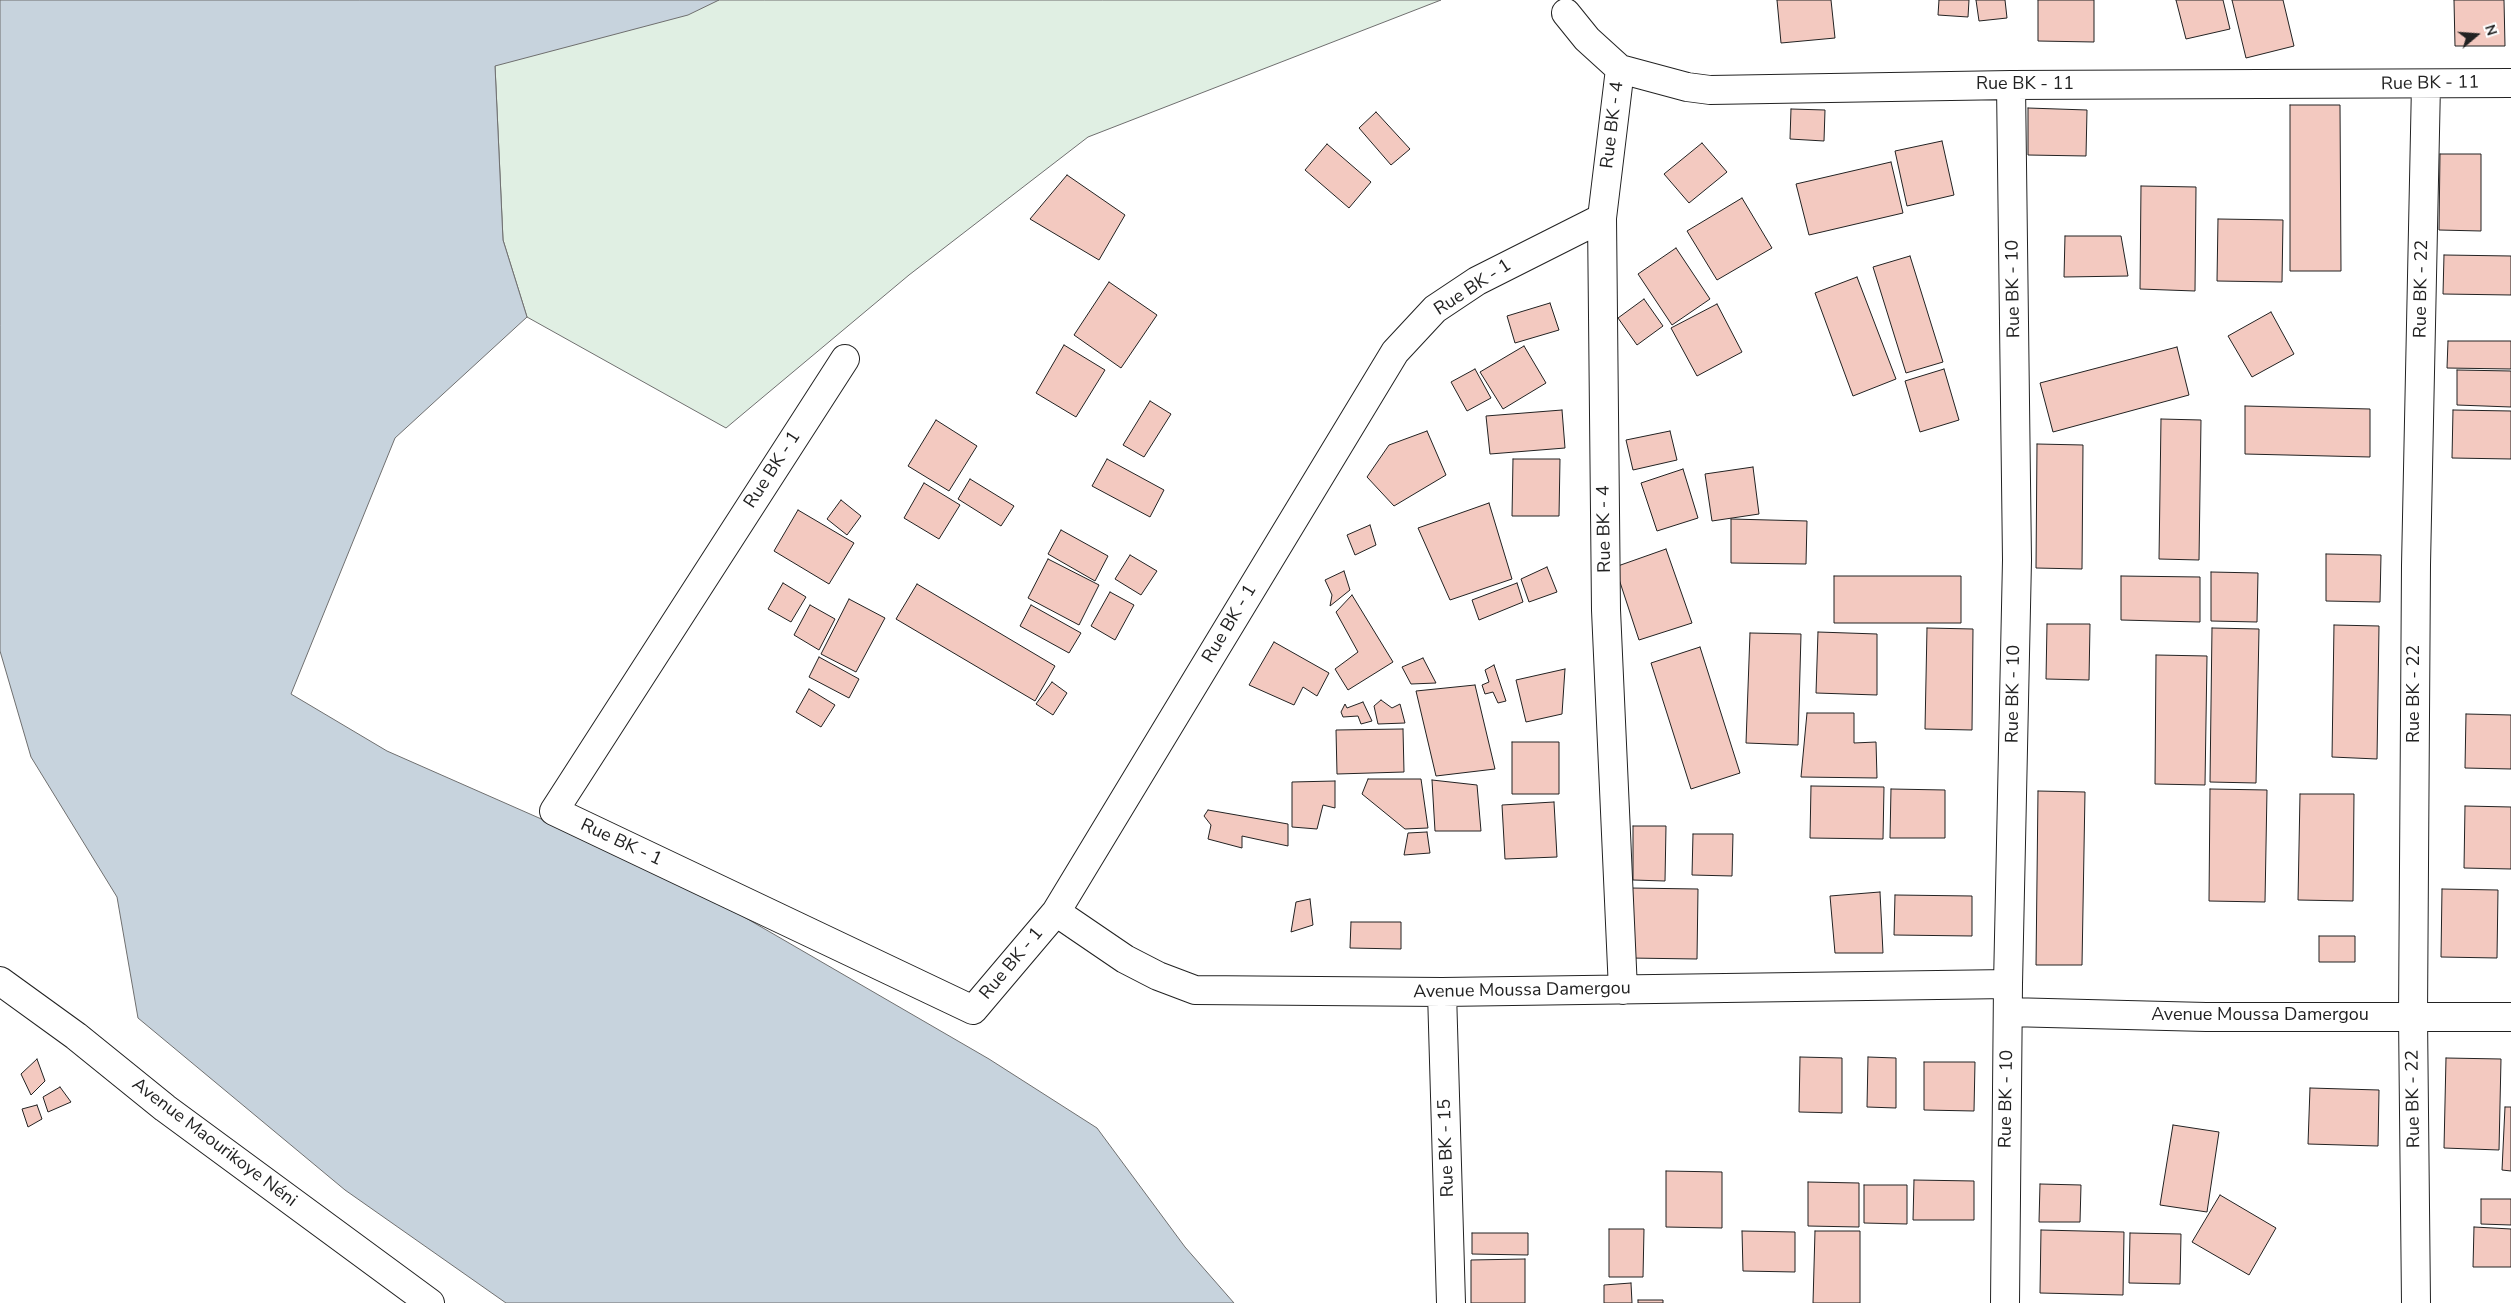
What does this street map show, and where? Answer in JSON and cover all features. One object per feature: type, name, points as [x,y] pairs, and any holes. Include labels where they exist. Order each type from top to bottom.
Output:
[{"type":"street","name":"Rue BK - 11","points":[[1566,12],[1587,39],[1620,69],[1687,87],[1710,90],[2011,85],[2511,83]]},
{"type":"street","name":"Rue BK - 4","points":[[1620,69],[1602,218],[1606,610],[1623,990]]},
{"type":"street","name":"Rue BK - 22","points":[[2416,1303],[2413,1016],[2416,564],[2426,84]]},
{"type":"street","name":"Rue BK - 10","points":[[2006,1303],[2008,984],[2017,560],[2011,85]]},
{"type":"street","name":"Rue BK - 1","points":[[845,359],[554,811],[974,1010],[1056,912],[1395,352],[1435,310],[1477,281],[1602,218]]},
{"type":"street","name":"Avenue Moussa Damergou","points":[[1056,912],[1126,958],[1158,976],[1195,990],[1442,992],[2008,984]]},
{"type":"street","name":"Avenue Maourikoye Néni","points":[[0,981],[76,1036],[165,1108],[430,1303]]},
{"type":"street","name":"Rue BK - 15","points":[[1442,992],[1451,1303]]},
{"type":"street","name":"Avenue Moussa Damergou","points":[[2008,1012],[2206,1017],[2511,1017]]},
{"type":"green space","points":[[88,0],[1441,0],[1088,137],[909,275],[726,428],[527,317],[503,240],[495,66]]},
{"type":"shaded area","points":[[0,0],[719,0],[688,15],[495,66],[503,240],[527,317],[395,438],[291,694],[387,751],[682,881],[989,1059],[1097,1128],[1185,1247],[1234,1303],[506,1303],[345,1190],[138,1018],[117,897],[31,757],[0,651]]},
{"type":"building","points":[[1777,0],[1831,0],[1835,38],[1781,43]]},
{"type":"building","points":[[1939,0],[1969,0],[1968,17],[1938,15]]},
{"type":"building","points":[[1976,0],[2005,0],[2007,18],[1979,21]]},
{"type":"building","points":[[2038,0],[2094,0],[2094,42],[2038,41]]},
{"type":"building","points":[[2176,0],[2223,0],[2230,29],[2186,39]]},
{"type":"building","points":[[2232,0],[2283,0],[2294,46],[2246,58]]},
{"type":"building","points":[[2454,0],[2504,0],[2505,46],[2455,46]]},
{"type":"building","points":[[2290,105],[2340,105],[2341,271],[2290,271]]},
{"type":"building","points":[[2028,108],[2087,110],[2086,156],[2028,155]]},
{"type":"building","points":[[1791,109],[1825,110],[1824,141],[1790,139]]},
{"type":"building","points":[[1376,112],[1410,149],[1391,165],[1359,128]]},
{"type":"building","points":[[1942,141],[1954,195],[1907,206],[1895,151]]},
{"type":"building","points":[[1702,143],[1727,172],[1689,203],[1664,174]]},
{"type":"building","points":[[1327,144],[1371,182],[1349,208],[1305,170]]},
{"type":"building","points":[[2440,154],[2481,154],[2481,231],[2439,230]]},
{"type":"building","points":[[1891,162],[1903,213],[1809,235],[1796,184]]},
{"type":"building","points":[[1067,175],[1125,215],[1099,260],[1030,219]]},
{"type":"building","points":[[2141,186],[2196,187],[2195,291],[2140,289]]},
{"type":"building","points":[[1742,198],[1772,248],[1717,280],[1687,231]]},
{"type":"building","points":[[2218,219],[2283,220],[2282,282],[2217,281]]},
{"type":"building","points":[[2065,236],[2121,236],[2128,276],[2064,277]]},
{"type":"building","points":[[1676,248],[1710,299],[1672,325],[1638,274]]},
{"type":"building","points":[[2444,255],[2511,256],[2511,295],[2443,294]]},
{"type":"building","points":[[1910,256],[1943,362],[1906,373],[1873,267]]},
{"type":"building","points":[[1857,277],[1896,379],[1853,396],[1815,293]]},
{"type":"building","points":[[1109,282],[1157,315],[1121,368],[1074,335]]},
{"type":"building","points":[[1644,299],[1663,326],[1637,345],[1618,318]]},
{"type":"building","points":[[1550,303],[1559,330],[1515,343],[1507,316]]},
{"type":"building","points":[[1717,304],[1742,352],[1697,376],[1671,328]]},
{"type":"building","points":[[2271,312],[2294,354],[2252,377],[2228,336]]},
{"type":"building","points":[[2448,341],[2511,341],[2511,369],[2447,368]]},
{"type":"building","points":[[1064,345],[1105,370],[1076,417],[1036,393]]},
{"type":"building","points":[[1524,346],[1546,383],[1503,409],[1480,372]]},
{"type":"building","points":[[2177,347],[2189,395],[2053,432],[2040,383]]},
{"type":"building","points":[[1475,369],[1491,398],[1467,411],[1451,382]]},
{"type":"building","points":[[1944,369],[1959,420],[1920,432],[1905,381]]},
{"type":"building","points":[[2457,370],[2511,371],[2511,407],[2457,405]]},
{"type":"building","points":[[1150,401],[1171,414],[1144,457],[1123,445]]},
{"type":"building","points":[[2245,406],[2370,409],[2370,457],[2245,454]]},
{"type":"building","points":[[1562,410],[1565,448],[1490,454],[1486,416]]},
{"type":"building","points":[[2453,410],[2511,411],[2511,459],[2452,458]]},
{"type":"building","points":[[2161,419],[2201,420],[2199,560],[2159,559]]},
{"type":"building","points":[[936,420],[977,446],[949,491],[908,466]]},
{"type":"building","points":[[1427,431],[1446,475],[1394,506],[1367,477],[1389,445]]},
{"type":"building","points":[[1670,431],[1677,460],[1633,470],[1626,440]]},
{"type":"building","points":[[2037,444],[2083,445],[2082,569],[2036,568]]},
{"type":"building","points":[[1107,459],[1164,490],[1150,517],[1092,486]]},
{"type":"building","points":[[1513,459],[1560,459],[1559,516],[1512,516]]},
{"type":"building","points":[[1753,467],[1759,514],[1712,521],[1705,474]]},
{"type":"building","points":[[1683,469],[1698,518],[1657,531],[1641,483]]},
{"type":"building","points":[[970,479],[1014,506],[1001,526],[958,499]]},
{"type":"building","points":[[924,483],[960,505],[939,539],[904,518]]},
{"type":"building","points":[[841,500],[861,516],[847,535],[827,519]]},
{"type":"building","points":[[1489,503],[1512,579],[1450,600],[1418,528]]},
{"type":"building","points":[[798,510],[854,543],[829,584],[774,551]]},
{"type":"building","points":[[1731,519],[1807,521],[1806,564],[1731,563]]},
{"type":"building","points":[[1370,525],[1376,545],[1355,555],[1347,535]]},
{"type":"building","points":[[1061,530],[1108,556],[1095,581],[1048,554]]},
{"type":"building","points":[[1666,549],[1692,623],[1639,640],[1615,567]]},
{"type":"building","points":[[2326,554],[2381,555],[2380,602],[2326,601]]},
{"type":"building","points":[[1130,555],[1157,571],[1141,595],[1115,579]]},
{"type":"building","points":[[1048,559],[1099,585],[1079,625],[1028,598]]},
{"type":"building","points":[[1547,567],[1557,592],[1529,602],[1521,579]]},
{"type":"building","points":[[1344,571],[1350,590],[1330,606],[1332,595],[1325,580]]},
{"type":"building","points":[[2211,572],[2258,573],[2257,622],[2211,621]]},
{"type":"building","points":[[1834,576],[1961,576],[1961,623],[1834,623]]},
{"type":"building","points":[[2121,576],[2200,577],[2200,622],[2121,620]]},
{"type":"building","points":[[783,583],[806,597],[791,622],[768,609]]},
{"type":"building","points":[[1517,583],[1523,602],[1479,620],[1472,600]]},
{"type":"building","points":[[917,584],[1055,666],[1035,701],[896,619]]},
{"type":"building","points":[[1110,592],[1134,605],[1115,640],[1091,626]]},
{"type":"building","points":[[1352,595],[1393,662],[1348,690],[1335,669],[1358,652],[1336,612]]},
{"type":"building","points":[[849,599],[885,618],[856,672],[821,654]]},
{"type":"building","points":[[810,605],[835,619],[819,650],[794,635]]},
{"type":"building","points":[[1031,605],[1081,633],[1069,653],[1020,626]]},
{"type":"building","points":[[2047,624],[2090,624],[2089,680],[2046,679]]},
{"type":"building","points":[[2334,625],[2379,626],[2377,759],[2332,757]]},
{"type":"building","points":[[1927,628],[1973,629],[1972,730],[1925,729]]},
{"type":"building","points":[[2212,628],[2259,629],[2256,783],[2210,782]]},
{"type":"building","points":[[1818,632],[1877,634],[1877,695],[1816,693]]},
{"type":"building","points":[[1750,633],[1801,634],[1798,745],[1746,743]]},
{"type":"building","points":[[1274,642],[1329,673],[1317,696],[1303,687],[1294,705],[1249,685]]},
{"type":"building","points":[[1700,647],[1740,773],[1691,789],[1651,663]]},
{"type":"building","points":[[2156,655],[2207,656],[2205,785],[2155,784]]},
{"type":"building","points":[[819,657],[859,679],[849,698],[809,677]]},
{"type":"building","points":[[1423,658],[1436,683],[1411,684],[1402,667]]},
{"type":"building","points":[[1494,665],[1506,701],[1498,703],[1493,692],[1485,694],[1482,685],[1489,682],[1485,670]]},
{"type":"building","points":[[1565,669],[1562,714],[1526,722],[1516,680]]},
{"type":"building","points":[[1052,682],[1067,693],[1053,715],[1036,704]]},
{"type":"building","points":[[1475,685],[1495,769],[1436,776],[1416,691]]},
{"type":"building","points":[[809,689],[835,705],[821,727],[796,712]]},
{"type":"building","points":[[1381,700],[1392,708],[1400,704],[1405,723],[1378,724],[1374,706]]},
{"type":"building","points":[[1363,702],[1372,721],[1361,724],[1358,716],[1343,717],[1341,712],[1345,704],[1347,708]]},
{"type":"building","points":[[1807,713],[1854,713],[1854,743],[1876,742],[1877,778],[1801,777]]},
{"type":"building","points":[[2466,714],[2511,715],[2511,769],[2465,768]]},
{"type":"building","points":[[1403,729],[1404,772],[1337,774],[1336,730]]},
{"type":"building","points":[[1512,742],[1559,742],[1559,794],[1512,794]]},
{"type":"building","points":[[1368,779],[1421,779],[1428,828],[1405,829],[1362,794]]},
{"type":"building","points":[[1432,780],[1477,785],[1481,831],[1435,831]]},
{"type":"building","points":[[1335,781],[1335,808],[1323,805],[1317,829],[1292,827],[1292,782]]},
{"type":"building","points":[[1811,786],[1884,787],[1883,839],[1810,838]]},
{"type":"building","points":[[1891,789],[1945,790],[1945,838],[1890,838]]},
{"type":"building","points":[[2210,789],[2267,790],[2265,902],[2209,901]]},
{"type":"building","points":[[2038,791],[2085,792],[2082,965],[2036,965]]},
{"type":"building","points":[[2300,794],[2354,794],[2353,901],[2298,900]]},
{"type":"building","points":[[1554,802],[1557,857],[1505,859],[1502,805]]},
{"type":"building","points":[[2465,806],[2511,807],[2511,869],[2464,868]]},
{"type":"building","points":[[1208,810],[1288,824],[1288,846],[1242,836],[1242,848],[1208,839],[1211,825],[1204,816]]},
{"type":"building","points":[[1633,826],[1666,826],[1665,881],[1633,880]]},
{"type":"building","points":[[1427,832],[1430,853],[1404,855],[1408,833]]},
{"type":"building","points":[[1693,834],[1733,834],[1732,876],[1692,875]]},
{"type":"building","points":[[1630,888],[1698,889],[1697,959],[1629,958]]},
{"type":"building","points":[[2442,889],[2498,890],[2497,958],[2441,957]]},
{"type":"building","points":[[1880,892],[1883,953],[1835,953],[1830,896]]},
{"type":"building","points":[[1895,895],[1972,896],[1972,936],[1894,935]]},
{"type":"building","points":[[1310,899],[1313,925],[1291,932],[1296,902]]},
{"type":"building","points":[[1351,922],[1401,922],[1401,949],[1350,948]]},
{"type":"building","points":[[2319,936],[2355,936],[2355,962],[2319,962]]},
{"type":"building","points":[[1800,1057],[1842,1058],[1842,1113],[1799,1112]]},
{"type":"building","points":[[1868,1057],[1896,1058],[1896,1108],[1867,1107]]},
{"type":"building","points":[[2446,1058],[2501,1059],[2499,1150],[2444,1148]]},
{"type":"building","points":[[37,1059],[45,1081],[31,1095],[21,1074]]},
{"type":"building","points":[[1924,1062],[1975,1062],[1974,1111],[1924,1110]]},
{"type":"building","points":[[60,1087],[71,1102],[48,1112],[43,1097]]},
{"type":"building","points":[[2310,1088],[2379,1090],[2378,1146],[2308,1144]]},
{"type":"building","points":[[37,1105],[42,1119],[28,1127],[22,1109]]},
{"type":"building","points":[[2505,1107],[2511,1107],[2511,1171],[2502,1170]]},
{"type":"building","points":[[2173,1125],[2219,1132],[2207,1212],[2160,1205]]},
{"type":"building","points":[[1666,1171],[1722,1172],[1722,1228],[1666,1227]]},
{"type":"building","points":[[1914,1180],[1974,1181],[1974,1220],[1913,1220]]},
{"type":"building","points":[[1808,1182],[1859,1183],[1859,1227],[1808,1226]]},
{"type":"building","points":[[2040,1184],[2081,1185],[2080,1222],[2039,1222]]},
{"type":"building","points":[[1864,1185],[1907,1185],[1907,1224],[1864,1223]]},
{"type":"building","points":[[2220,1195],[2276,1228],[2249,1275],[2192,1242]]},
{"type":"building","points":[[2481,1199],[2511,1199],[2511,1225],[2481,1224]]},
{"type":"building","points":[[2474,1227],[2511,1229],[2511,1267],[2473,1267]]},
{"type":"building","points":[[1609,1229],[1644,1229],[1643,1277],[1609,1277]]},
{"type":"building","points":[[2041,1230],[2124,1232],[2123,1295],[2040,1293]]},
{"type":"building","points":[[1742,1231],[1795,1232],[1795,1272],[1743,1271]]},
{"type":"building","points":[[1815,1231],[1860,1231],[1860,1303],[1813,1303]]},
{"type":"building","points":[[1472,1233],[1528,1233],[1528,1255],[1472,1254]]},
{"type":"building","points":[[2130,1233],[2181,1234],[2180,1284],[2129,1283]]},
{"type":"building","points":[[1525,1259],[1525,1303],[1471,1303],[1471,1260]]},
{"type":"building","points":[[1631,1283],[1632,1303],[1604,1303],[1604,1285]]},
{"type":"building","points":[[1638,1300],[1663,1300],[1663,1303],[1638,1303]]}]
